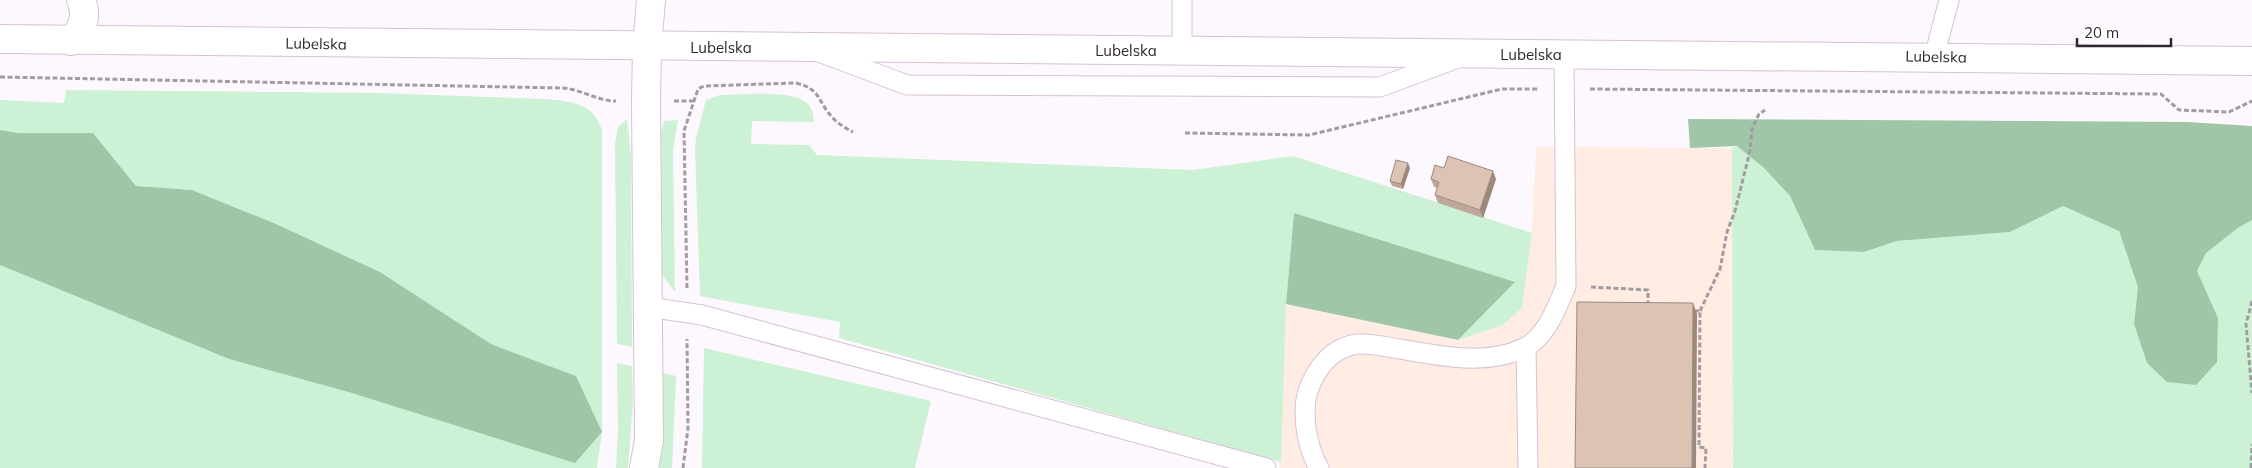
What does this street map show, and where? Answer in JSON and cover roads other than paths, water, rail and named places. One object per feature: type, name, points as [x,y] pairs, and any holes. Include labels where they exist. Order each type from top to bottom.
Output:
[{"type":"main road","points":[[70,41],[79,34],[83,26],[84,14],[81,0]]},
{"type":"main road","points":[[644,468],[649,440],[647,47],[651,0]]},
{"type":"main road","name":"Lubelska","points":[[0,39],[647,47],[2252,61]]},
{"type":"lane","points":[[1182,0],[1182,51]]},
{"type":"lane","points":[[1934,57],[1949,0]]},
{"type":"lane","points":[[808,48],[907,85],[1380,87],[1466,54]]},
{"type":"lane","points":[[1319,468],[1314,459],[1305,418],[1307,396],[1312,378],[1324,361],[1340,350],[1358,344],[1378,345],[1465,358],[1509,353],[1526,347],[1542,332],[1556,310],[1566,286],[1564,55]]},
{"type":"lane","points":[[648,307],[702,315],[1266,468]]},
{"type":"lane","points":[[1526,347],[1528,468]]}]
